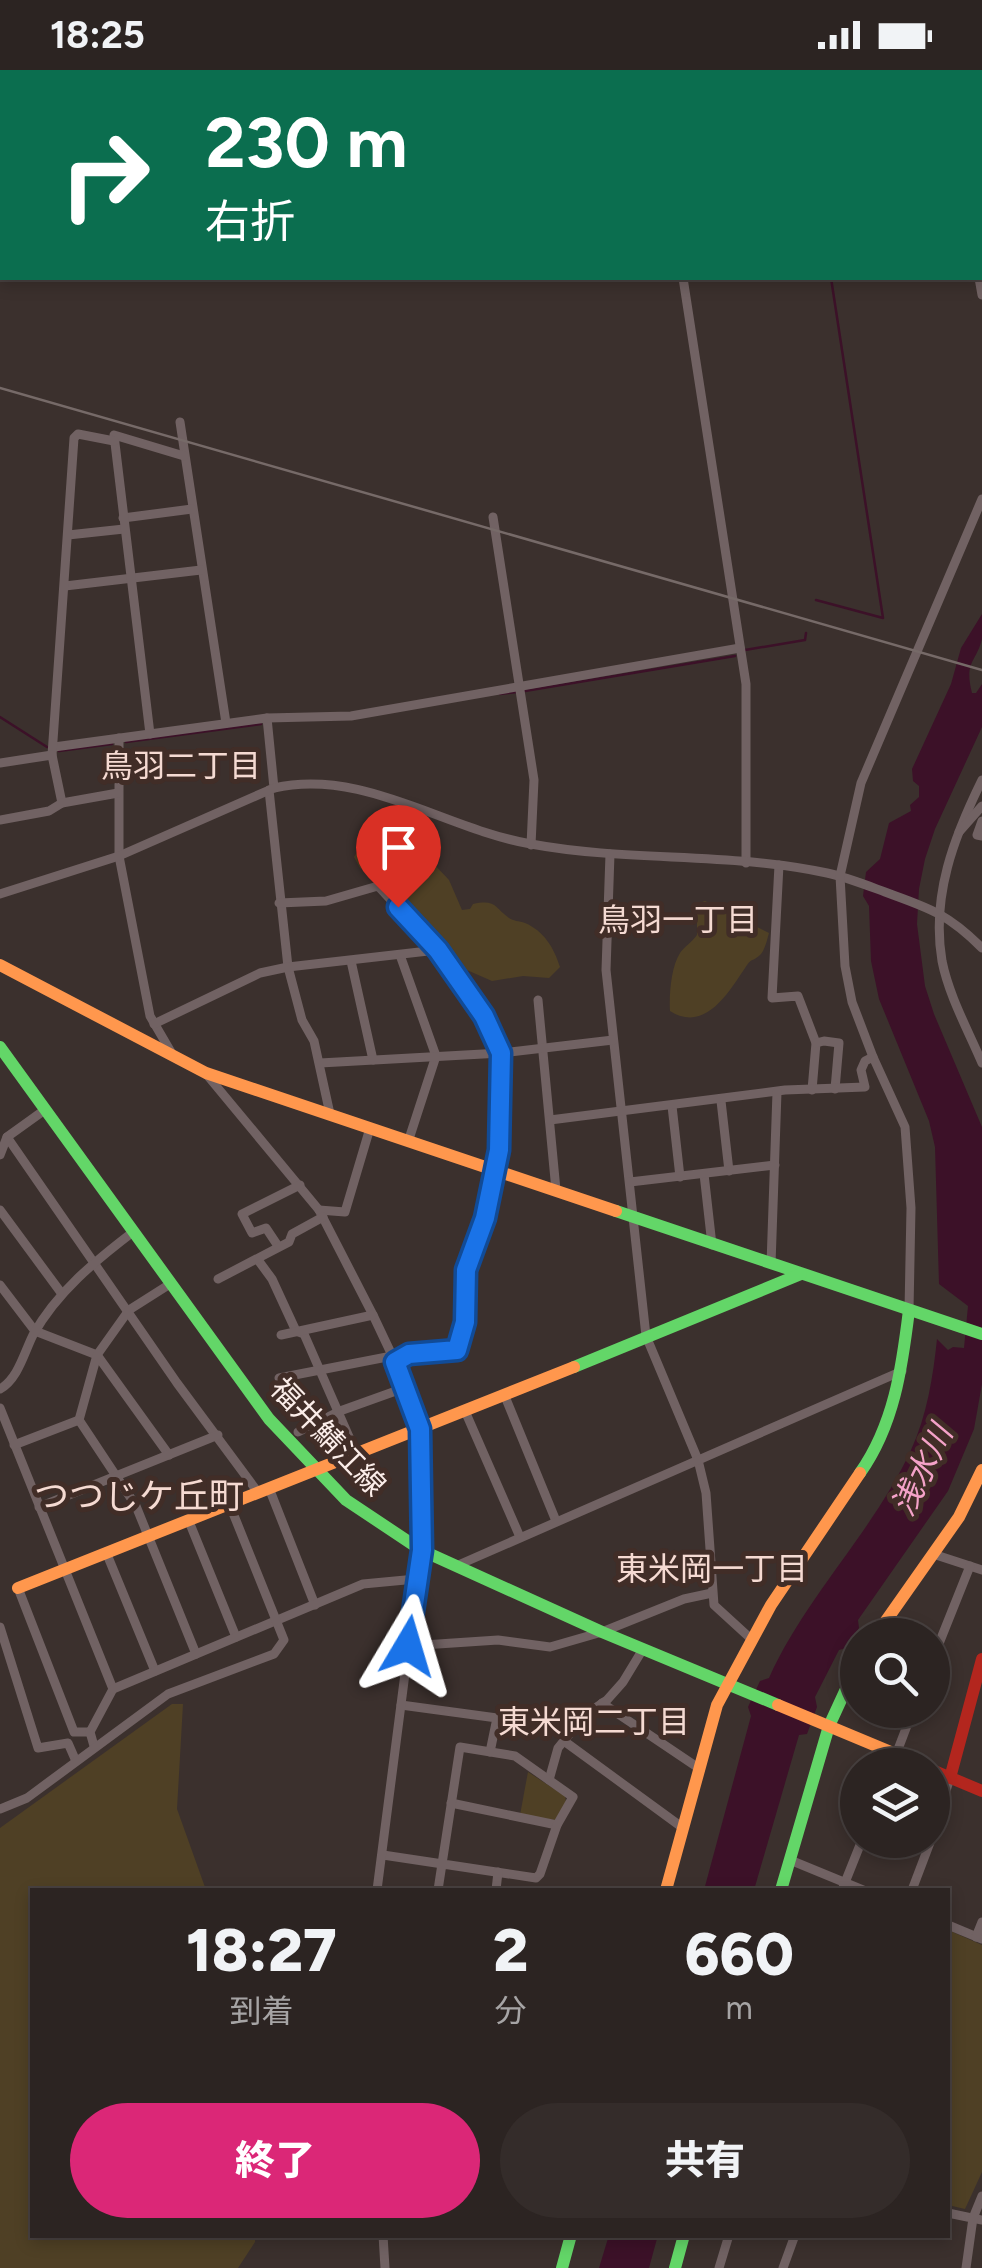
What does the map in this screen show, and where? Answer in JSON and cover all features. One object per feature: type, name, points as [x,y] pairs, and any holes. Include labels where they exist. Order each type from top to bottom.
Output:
[{"type":"street","points":[[683,280],[748,722],[746,863]]},
{"type":"street","points":[[180,422],[226,723]]},
{"type":"street","points":[[62,802],[53,751],[74,438],[78,434],[114,442]]},
{"type":"street","points":[[150,734],[114,435],[184,456]]},
{"type":"street","points":[[667,1888],[700,1769],[749,1637],[877,1448],[898,1392],[913,1312],[907,1143],[900,1115],[872,1057],[852,1002],[845,966],[840,876],[861,782],[982,499]]},
{"type":"street","points":[[68,535],[192,509]]},
{"type":"street","points":[[493,517],[534,780],[531,844]]},
{"type":"street","points":[[65,586],[201,570]]},
{"type":"street","points":[[0,762],[119,738],[226,723],[350,716],[740,648]]},
{"type":"street","points":[[267,718],[279,903],[288,967],[302,1020],[314,1041],[330,1114]]},
{"type":"street","points":[[119,738],[118,856],[154,1024],[173,1056]]},
{"type":"street","points":[[982,780],[957,833],[943,879],[940,942],[948,980],[982,1063]]},
{"type":"street","points":[[0,894],[118,856],[271,789],[295,783],[348,786],[531,844],[610,854],[779,865],[840,876],[941,912],[982,948]]},
{"type":"street","points":[[0,820],[49,811],[62,802],[118,793]]},
{"type":"street","points":[[957,833],[982,806]]},
{"type":"street","points":[[982,821],[977,836],[982,836]]},
{"type":"street","points":[[610,854],[606,970],[646,1336],[698,1460],[706,1494],[714,1605],[749,1637]]},
{"type":"street","points":[[779,865],[772,998],[798,996],[816,1044],[812,1090]]},
{"type":"street","points":[[279,903],[326,901],[378,886],[438,950],[484,1016],[501,1053],[499,1150],[485,1218],[466,1270],[465,1322],[457,1350],[409,1354],[280,1378]]},
{"type":"street","points":[[154,1024],[260,973],[438,950]]},
{"type":"street","points":[[400,955],[436,1056],[408,1142]]},
{"type":"street","points":[[351,961],[373,1060]]},
{"type":"street","points":[[0,965],[206,1073],[982,1334]]},
{"type":"street","points":[[538,1000],[556,1190]]},
{"type":"street","points":[[320,1063],[501,1053],[613,1040]]},
{"type":"street","points":[[816,1044],[839,1044],[835,1089]]},
{"type":"street","name":"福井鯖江線","points":[[0,1047],[270,1419],[346,1500],[422,1550],[871,1748]]},
{"type":"street","points":[[550,1120],[777,1092],[865,1087],[861,1070],[872,1057]]},
{"type":"street","points":[[206,1073],[321,1214],[374,1315],[406,1386],[420,1429],[422,1550],[377,1888]]},
{"type":"street","points":[[772,1264],[777,1092]]},
{"type":"street","points":[[720,1101],[729,1171]]},
{"type":"street","points":[[672,1106],[680,1176]]},
{"type":"street","points":[[0,1155],[7,1138],[46,1109]]},
{"type":"street","points":[[218,1279],[288,1242],[292,1234],[321,1214],[346,1212],[370,1128]]},
{"type":"street","points":[[7,1138],[218,1435],[263,1490],[315,1605]]},
{"type":"street","points":[[630,1182],[775,1166]]},
{"type":"street","points":[[704,1174],[712,1245]]},
{"type":"street","points":[[278,1246],[266,1228],[252,1233],[242,1214],[300,1184]]},
{"type":"street","points":[[0,1210],[62,1294]]},
{"type":"street","points":[[0,1388],[9,1384],[35,1332],[62,1294],[95,1261],[134,1232]]},
{"type":"street","points":[[258,1260],[272,1279],[296,1331],[304,1334],[357,1455]]},
{"type":"street","points":[[90,1732],[74,1732],[18,1588],[801,1274]]},
{"type":"street","points":[[79,1420],[97,1355],[129,1310],[170,1284]]},
{"type":"street","points":[[0,1285],[35,1332],[97,1355],[170,1454]]},
{"type":"street","points":[[281,1335],[374,1315]]},
{"type":"street","points":[[456,1566],[902,1371]]},
{"type":"street","points":[[298,1432],[406,1386]]},
{"type":"street","points":[[504,1394],[556,1521]]},
{"type":"street","points":[[0,1408],[113,1689]]},
{"type":"street","points":[[465,1411],[520,1537]]},
{"type":"street","points":[[14,1445],[79,1420]]},
{"type":"street","points":[[79,1420],[118,1475],[148,1536],[196,1654]]},
{"type":"street","points":[[39,1507],[218,1435]]},
{"type":"street","points":[[888,1618],[959,1517],[982,1470]]},
{"type":"street","points":[[0,1809],[26,1798],[168,1694],[274,1654],[284,1640],[229,1503]]},
{"type":"street","points":[[188,1519],[236,1636]]},
{"type":"street","points":[[106,1552],[156,1671]]},
{"type":"street","points":[[933,1554],[982,1570]]},
{"type":"street","points":[[949,1618],[970,1566]]},
{"type":"street","points":[[94,1746],[90,1732],[113,1689],[362,1584],[416,1579]]},
{"type":"street","points":[[408,1646],[498,1640],[550,1647],[602,1632],[684,1599],[712,1593]]},
{"type":"street","points":[[0,1627],[38,1748],[68,1743],[75,1759]]},
{"type":"street","points":[[548,1780],[558,1748],[585,1715],[623,1682],[642,1649]]},
{"type":"street","points":[[982,1660],[978,1689],[950,1778],[982,1791]]},
{"type":"street","points":[[783,1888],[822,1724],[840,1694]]},
{"type":"street","points":[[602,1704],[700,1769]]},
{"type":"street","points":[[401,1705],[497,1718],[490,1752]]},
{"type":"street","points":[[564,1742],[683,1828]]},
{"type":"street","points":[[382,1855],[441,1864],[498,1872],[536,1878],[557,1825],[574,1797],[515,1756],[460,1746],[441,1864],[438,1888]]},
{"type":"street","points":[[451,1803],[557,1825]]},
{"type":"street","points":[[790,1860],[844,1886],[855,1858]]},
{"type":"street","points":[[913,1888],[924,1858]]},
{"type":"street","points":[[496,1888],[498,1872]]},
{"type":"street","points":[[950,1926],[979,1938],[982,1922]]},
{"type":"street","points":[[966,2268],[982,2196]]},
{"type":"street","points":[[950,2213],[978,2219]]},
{"type":"street","points":[[382,2238],[385,2268]]},
{"type":"street","points":[[562,2268],[569,2238]]},
{"type":"street","points":[[675,2268],[683,2238]]},
{"type":"street","points":[[718,2268],[727,2238]]},
{"type":"street","points":[[784,2268],[794,2238]]},
{"type":"shaded area","points":[[376,829],[386,831],[415,867],[432,862],[449,880],[462,910],[473,904],[491,903],[511,919],[538,931],[560,967],[549,978],[523,976],[492,981],[460,967],[396,893],[360,868],[354,857],[359,849],[370,850],[376,845],[371,834]]},
{"type":"shaded area","points":[[705,901],[769,933],[762,953],[749,963],[716,1006],[695,1017],[683,1017],[670,1011],[673,973],[680,953],[697,935],[697,904]]},
{"type":"shaded area","points":[[172,1704],[183,1704],[177,1809],[205,1888],[30,1888],[30,2238],[255,2238],[238,2268],[0,2268],[0,1828]]},
{"type":"shaded area","points":[[528,1772],[565,1796],[566,1802],[555,1820],[520,1815]]},
{"type":"shaded area","points":[[950,1931],[982,1945],[982,2172],[965,2209],[950,2205]]},
{"type":"water","name":"浅水川","points":[[982,614],[982,639],[969,674],[972,693],[982,684],[982,727],[925,859],[917,924],[925,986],[982,1127],[982,1384],[974,1429],[948,1491],[859,1618],[840,1618],[840,1650],[815,1697],[817,1707],[807,1734],[799,1735],[755,1888],[705,1888],[751,1716],[748,1707],[760,1681],[769,1678],[801,1619],[896,1480],[921,1423],[937,1339],[948,1350],[964,1348],[968,1306],[939,1284],[935,1147],[929,1121],[879,999],[871,961],[869,906],[863,896],[866,872],[880,859],[889,823],[911,811],[910,805],[919,797],[912,769],[951,684],[961,648]]},
{"type":"water","points":[[608,2238],[657,2238],[649,2268],[599,2268]]},
{"type":"waterway","points":[[816,600],[883,618],[831,280]]},
{"type":"waterway","points":[[745,650],[805,640],[806,633]]},
{"type":"waterway","points":[[525,691],[735,656]]},
{"type":"waterway","points":[[500,694],[517,692]]},
{"type":"waterway","points":[[0,717],[47,747]]},
{"type":"waterway","points":[[126,742],[261,724]]},
{"type":"waterway","points":[[59,751],[112,744]]},
{"type":"tram line","points":[[0,388],[982,670]]},
{"type":"traffic: fast","points":[[0,1047],[269,1419],[346,1500],[421,1550],[602,1632],[778,1705]]},
{"type":"traffic: fast","points":[[616,1211],[982,1334]]},
{"type":"traffic: fast","points":[[574,1367],[801,1274]]},
{"type":"traffic: fast","points":[[860,1473],[889,1416],[909,1310]]},
{"type":"traffic: fast","points":[[421,1429],[421,1550]]},
{"type":"traffic: fast","points":[[782,1888],[829,1726],[840,1702]]},
{"type":"traffic: fast","points":[[562,2268],[570,2238]]},
{"type":"traffic: fast","points":[[675,2268],[683,2238]]},
{"type":"traffic: slow","points":[[0,965],[206,1073],[616,1211]]},
{"type":"traffic: slow","points":[[18,1588],[574,1367]]},
{"type":"traffic: slow","points":[[888,1618],[959,1517],[982,1470]]},
{"type":"traffic: slow","points":[[667,1888],[717,1705],[771,1605],[860,1473]]},
{"type":"traffic: slow","points":[[778,1705],[881,1748]]},
{"type":"traffic: jam","points":[[950,1778],[982,1659]]},
{"type":"traffic: jam","points":[[950,1778],[982,1791]]},
{"type":"district","name":"鳥羽二丁目","points":[[181,766]]},
{"type":"district","name":"鳥羽一丁目","points":[[678,920]]},
{"type":"district","name":"つつじケ丘町","points":[[139,1496]]},
{"type":"district","name":"東米岡一丁目","points":[[712,1569]]},
{"type":"district","name":"東米岡二丁目","points":[[594,1722]]},
{"type":"route","points":[[398,907],[438,950],[484,1016],[501,1053],[499,1150],[485,1218],[466,1270],[465,1322],[457,1350],[409,1354],[395,1362],[420,1429],[422,1550],[408,1646]]}]
